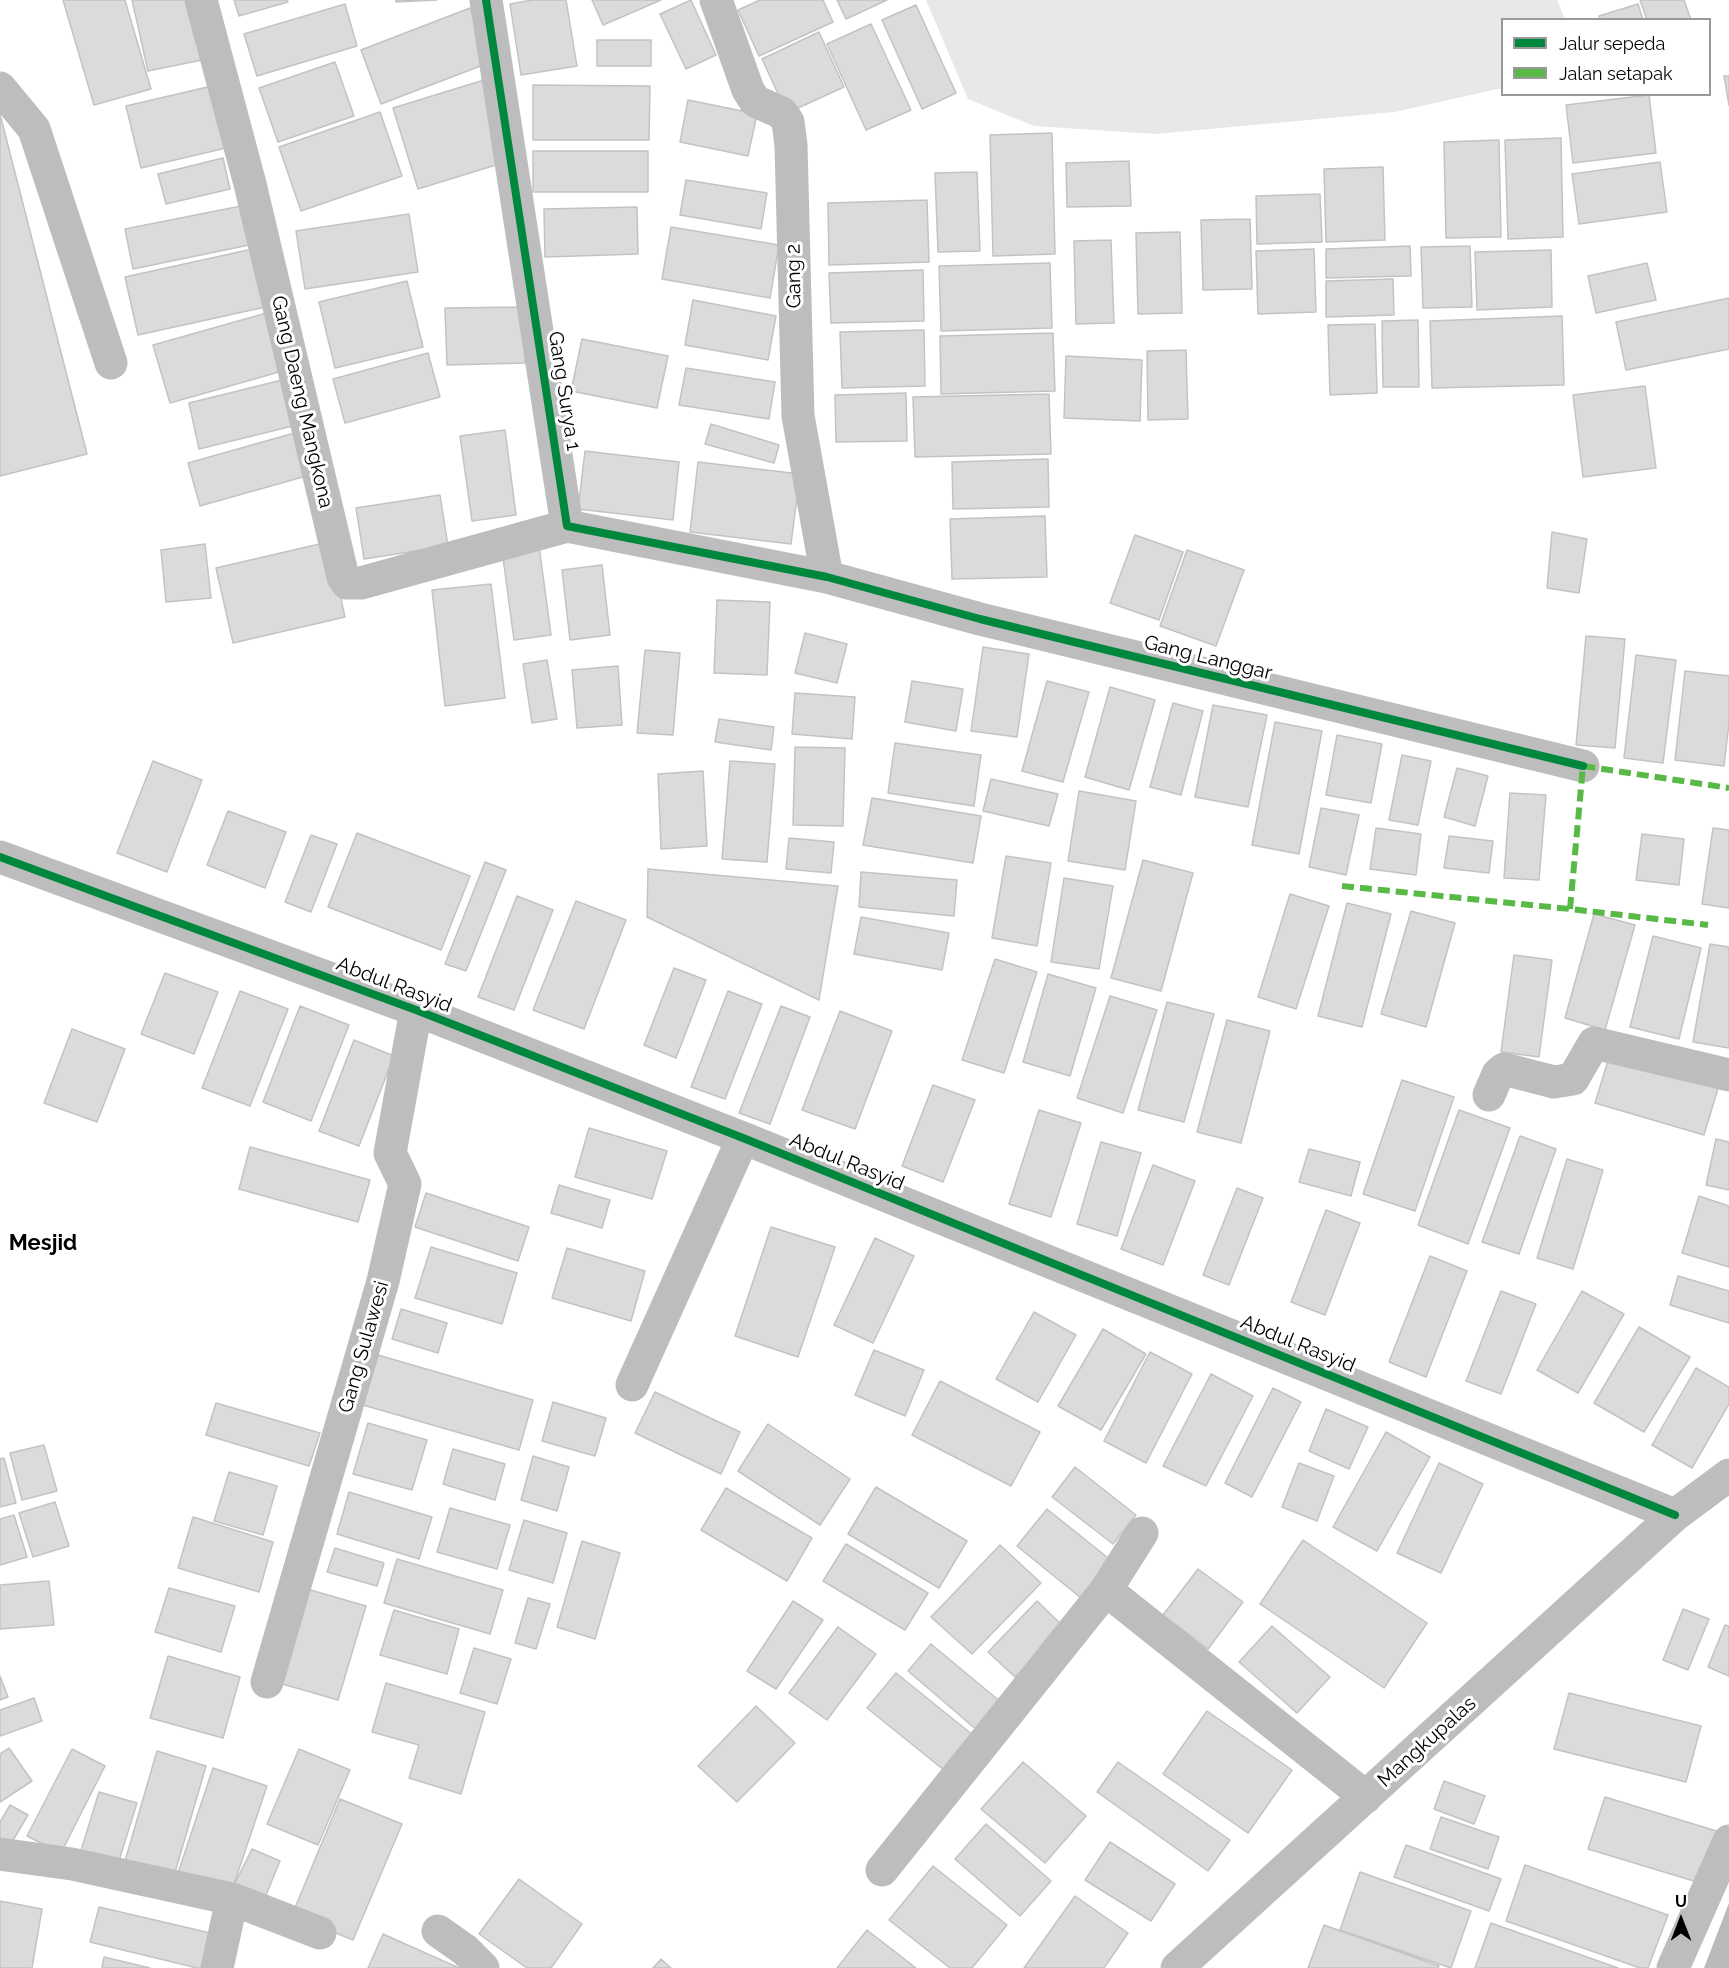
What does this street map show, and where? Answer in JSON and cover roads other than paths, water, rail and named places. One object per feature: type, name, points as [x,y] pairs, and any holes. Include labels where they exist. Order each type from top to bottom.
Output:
[{"type":"street","name":"Gang Daeng Mangkona","points":[[201,0],[250,184],[343,577],[347,583],[361,583],[567,525]]},
{"type":"street","name":"Gang Surya 1","points":[[486,0],[567,525]]},
{"type":"street","name":"Gang 2","points":[[716,0],[748,90],[755,101],[782,113],[788,122],[791,144],[798,416],[827,577]]},
{"type":"street","points":[[0,88],[34,129],[111,363]]},
{"type":"street","points":[[567,525],[827,577]]},
{"type":"street","name":"Gang Langgar","points":[[827,577],[980,619],[1583,766]]},
{"type":"street","name":"Abdul Rasyid","points":[[0,857],[416,1010],[743,1138],[1675,1515]]},
{"type":"street","name":"Gang Sulawesi","points":[[267,1682],[383,1281],[405,1184],[390,1153],[416,1010]]},
{"type":"street","points":[[1489,1095],[1498,1074],[1503,1069],[1554,1082],[1573,1079],[1578,1075],[1594,1043],[1729,1075]]},
{"type":"street","points":[[632,1385],[743,1138]]},
{"type":"street","name":"Mangkupalas","points":[[1177,1968],[1675,1515],[1729,1475]]},
{"type":"street","points":[[882,1870],[1106,1590],[1142,1533]]},
{"type":"street","points":[[1106,1590],[1366,1797]]},
{"type":"street","points":[[1673,1968],[1729,1841]]},
{"type":"street","points":[[0,1854],[72,1864],[232,1899],[320,1933]]},
{"type":"street","points":[[217,1968],[232,1899]]},
{"type":"street","points":[[438,1931],[465,1950],[483,1968]]},
{"type":"district","name":"Mesjid","points":[[43,1243]]}]
